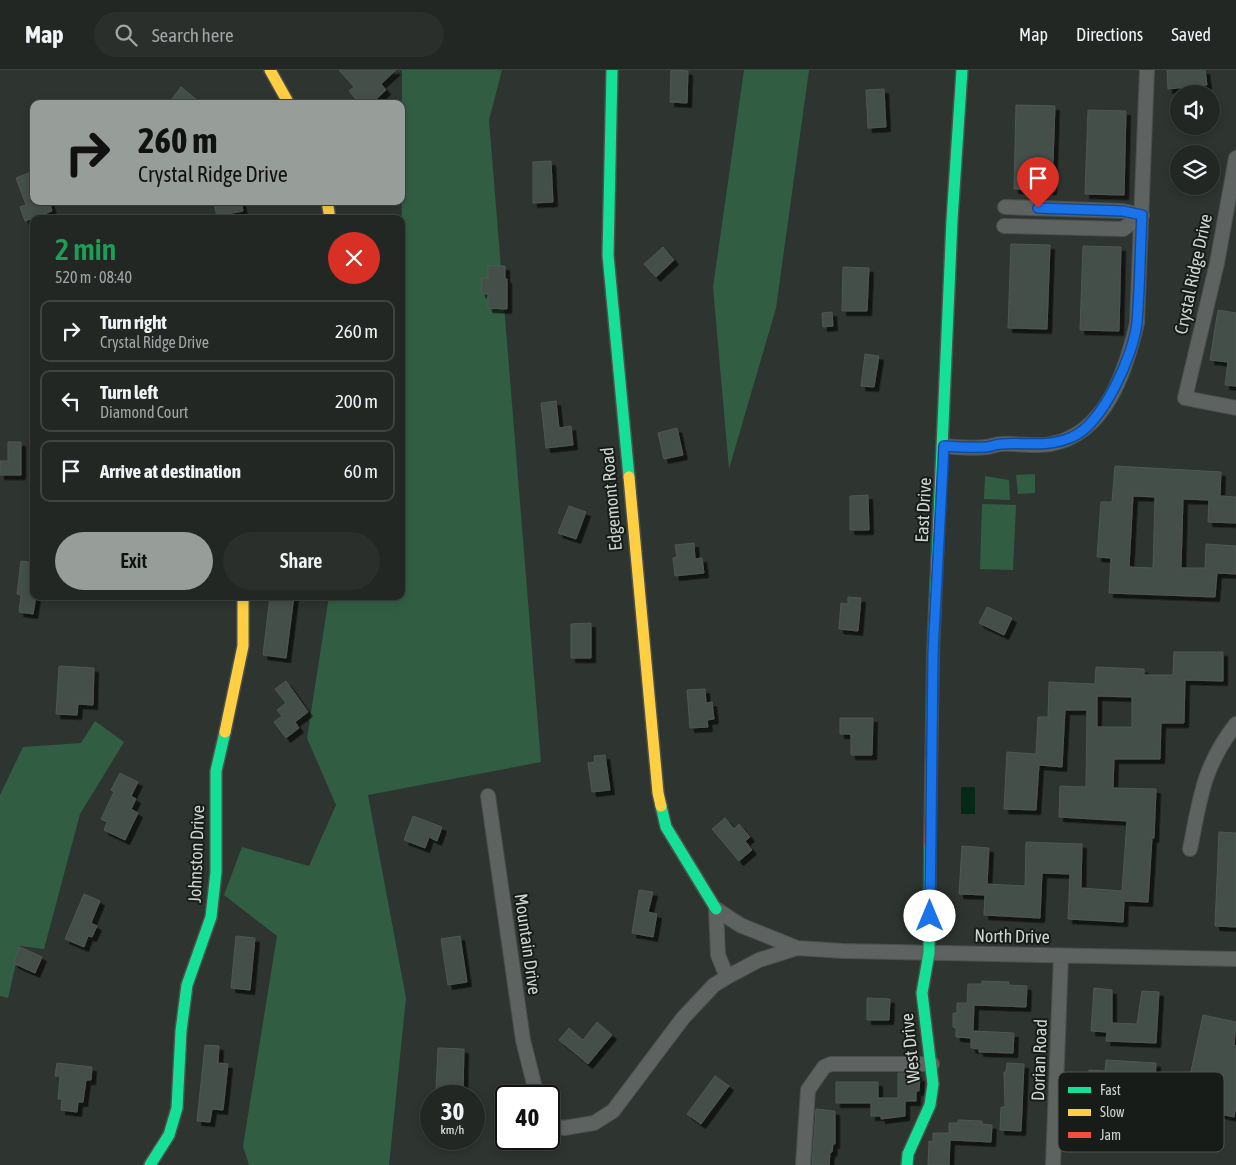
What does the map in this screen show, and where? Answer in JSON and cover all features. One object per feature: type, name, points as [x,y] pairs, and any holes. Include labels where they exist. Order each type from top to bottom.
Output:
[{"type":"street","points":[[270,70],[288,100]]},
{"type":"street","name":"Edgemont Road","points":[[612,70],[608,255],[658,793],[666,827],[716,909],[740,925],[797,948]]},
{"type":"street","name":"East Drive","points":[[929,953],[933,653],[944,441],[952,220],[962,70]]},
{"type":"street","points":[[944,441],[988,438],[1000,444],[1052,444],[1073,437],[1086,429],[1102,412],[1132,345],[1137,323],[1148,70]]},
{"type":"street","name":"Crystal Ridge Drive","points":[[1236,158],[1217,263],[1185,398],[1236,408]]},
{"type":"street","points":[[1005,207],[1123,211],[1142,215]]},
{"type":"street","points":[[1004,226],[1123,229],[1142,215]]},
{"type":"street","name":"Johnston Drive","points":[[150,1165],[169,1134],[177,1108],[181,1031],[187,986],[211,917],[216,872],[216,771],[243,646],[244,600]]},
{"type":"street","points":[[1190,849],[1203,783],[1212,760],[1236,724]]},
{"type":"street","name":"Mountain Drive","points":[[488,796],[523,1040],[534,1085]]},
{"type":"street","name":"Edgemont Road","points":[[716,909],[718,955],[726,977]]},
{"type":"street","name":"North Drive","points":[[726,977],[759,960],[797,948],[929,953],[1236,959]]},
{"type":"street","name":"West Drive","points":[[907,1165],[908,1154],[930,1105],[933,1084],[922,993],[929,953]]},
{"type":"street","name":"Dorian Road","points":[[1054,1165],[1061,956]]},
{"type":"street","points":[[560,1127],[594,1123],[613,1111],[656,1050],[714,985],[726,977]]},
{"type":"street","points":[[803,1165],[808,1090],[824,1067],[831,1064],[932,1064]]},
{"type":"shaded area","points":[[402,70],[502,70],[489,120],[541,762],[368,795],[406,998],[389,1165],[249,1165],[243,1146],[277,936],[224,895],[242,847],[309,866],[336,805],[307,738],[328,600],[405,600],[405,215],[402,215],[402,205],[405,205],[405,100],[402,100]]},
{"type":"shaded area","points":[[744,70],[809,70],[776,308],[729,469],[713,287]]},
{"type":"shaded area","points":[[1035,474],[1035,493],[1018,494],[1016,475]]},
{"type":"shaded area","points":[[985,476],[1009,480],[1010,500],[984,499]]},
{"type":"shaded area","points":[[982,504],[1016,505],[1013,570],[980,569]]},
{"type":"shaded area","points":[[95,721],[124,742],[80,814],[44,949],[20,946],[8,998],[0,996],[0,795],[23,747],[81,743]]},
{"type":"shaded area","points":[[961,787],[975,787],[975,814],[961,814]]},
{"type":"building","points":[[339,70],[396,70],[381,84],[386,90],[375,100],[357,100],[349,91],[354,87]]},
{"type":"building","points":[[671,70],[688,71],[687,103],[670,102]]},
{"type":"building","points":[[1167,70],[1205,70],[1207,85],[1170,85],[1170,89],[1168,89]]},
{"type":"building","points":[[181,87],[197,100],[171,100]]},
{"type":"building","points":[[884,89],[886,127],[868,128],[866,90]]},
{"type":"building","points":[[1016,105],[1055,106],[1052,190],[1014,189]]},
{"type":"building","points":[[1088,110],[1126,111],[1124,195],[1085,194]]},
{"type":"building","points":[[551,161],[553,202],[533,203],[533,162]]},
{"type":"building","points":[[30,172],[30,205],[50,205],[52,211],[42,215],[30,215],[30,219],[25,221],[20,207],[26,205],[16,178]]},
{"type":"building","points":[[214,205],[242,205],[243,211],[217,215]]},
{"type":"building","points":[[1011,244],[1050,245],[1047,329],[1008,328]]},
{"type":"building","points":[[1083,246],[1121,247],[1119,331],[1080,330]]},
{"type":"building","points":[[663,247],[674,260],[656,277],[644,264]]},
{"type":"building","points":[[488,266],[505,266],[507,309],[488,308],[488,294],[481,293],[482,278],[488,278]]},
{"type":"building","points":[[843,267],[869,268],[867,311],[842,311]]},
{"type":"building","points":[[1218,310],[1236,313],[1236,386],[1225,385],[1228,362],[1210,360]]},
{"type":"building","points":[[832,312],[833,326],[823,327],[822,313]]},
{"type":"building","points":[[865,354],[879,356],[874,387],[861,386]]},
{"type":"building","points":[[556,401],[559,428],[571,426],[573,445],[546,448],[541,403]]},
{"type":"building","points":[[677,428],[683,455],[664,459],[658,433]]},
{"type":"building","points":[[8,442],[21,442],[21,475],[0,475],[0,461],[8,461]]},
{"type":"building","points":[[1115,466],[1221,472],[1220,496],[1236,497],[1236,523],[1208,522],[1209,500],[1183,499],[1181,568],[1205,568],[1206,544],[1236,546],[1236,574],[1217,573],[1215,597],[1109,593],[1111,558],[1097,557],[1101,502],[1112,502]],"holes":[[[1133,496],[1155,497],[1153,568],[1129,567]]]},
{"type":"building","points":[[868,495],[869,530],[850,530],[850,496]]},
{"type":"building","points":[[569,506],[586,512],[576,539],[558,533]]},
{"type":"building","points":[[694,543],[695,559],[702,558],[704,573],[675,576],[673,558],[677,557],[675,545]]},
{"type":"building","points":[[21,561],[30,562],[30,600],[35,600],[33,614],[19,612],[21,595],[17,594]]},
{"type":"building","points":[[848,597],[861,598],[858,631],[839,629],[841,603],[848,604]]},
{"type":"building","points":[[270,600],[293,600],[286,658],[263,655]]},
{"type":"building","points":[[987,607],[1012,618],[1004,635],[979,623]]},
{"type":"building","points":[[591,623],[591,658],[571,658],[571,624]]},
{"type":"building","points":[[1174,652],[1223,652],[1223,681],[1185,680],[1184,723],[1161,723],[1160,759],[1114,759],[1113,788],[1156,789],[1148,902],[1124,901],[1123,922],[1068,919],[1070,874],[1042,873],[1040,918],[984,915],[985,895],[959,894],[962,846],[989,848],[987,884],[1025,886],[1026,842],[1082,844],[1081,888],[1122,891],[1127,821],[1059,817],[1060,786],[1086,787],[1087,710],[1065,710],[1062,767],[1039,765],[1036,810],[1004,809],[1007,752],[1036,754],[1038,717],[1048,717],[1049,682],[1095,684],[1096,667],[1144,669],[1144,675],[1173,675]],"holes":[[[1097,696],[1132,697],[1132,727],[1097,727]]]},
{"type":"building","points":[[59,666],[94,668],[93,705],[78,704],[77,715],[56,714]]},
{"type":"building","points":[[286,681],[308,712],[295,722],[299,728],[286,738],[274,722],[282,716],[277,710],[286,703],[275,689]]},
{"type":"building","points":[[705,689],[706,703],[712,702],[714,719],[707,720],[708,727],[690,728],[687,690]]},
{"type":"building","points":[[840,718],[873,718],[872,755],[851,755],[851,734],[840,734]]},
{"type":"building","points":[[605,755],[610,790],[592,792],[588,763],[595,762],[594,756]]},
{"type":"building","points":[[120,773],[138,782],[131,796],[136,799],[131,809],[138,813],[125,840],[104,830],[107,822],[101,819],[114,792],[111,790]]},
{"type":"building","points":[[413,816],[442,827],[437,841],[429,837],[425,848],[404,840]]},
{"type":"building","points":[[725,818],[734,829],[739,824],[750,837],[745,841],[752,850],[739,861],[712,829]]},
{"type":"building","points":[[1219,832],[1236,833],[1236,927],[1215,926]]},
{"type":"building","points":[[639,890],[653,892],[648,912],[657,914],[653,937],[632,933]]},
{"type":"building","points":[[84,894],[100,901],[91,923],[97,926],[92,937],[88,936],[84,947],[65,939]]},
{"type":"building","points":[[236,936],[255,938],[250,990],[231,988]]},
{"type":"building","points":[[460,936],[467,982],[448,985],[441,939]]},
{"type":"building","points":[[20,947],[42,957],[35,973],[13,963]]},
{"type":"building","points":[[982,981],[1009,982],[1008,985],[1027,986],[1026,1007],[974,1005],[973,1031],[1014,1033],[1013,1053],[979,1052],[979,1049],[971,1048],[971,1038],[956,1037],[956,1028],[953,1027],[953,1013],[957,1013],[957,1003],[967,1003],[968,984],[982,984]]},
{"type":"building","points":[[1094,988],[1112,990],[1112,1023],[1137,1024],[1142,991],[1159,992],[1156,1043],[1106,1041],[1107,1032],[1091,1031]]},
{"type":"building","points":[[867,998],[890,999],[889,1020],[867,1020]]},
{"type":"building","points":[[1203,1015],[1236,1022],[1234,1045],[1236,1046],[1236,1107],[1234,1117],[1224,1115],[1224,1072],[1191,1072]]},
{"type":"building","points":[[597,1022],[612,1035],[588,1064],[559,1040],[569,1028],[583,1040]]},
{"type":"building","points":[[205,1045],[219,1046],[218,1063],[228,1064],[223,1110],[212,1109],[210,1122],[197,1121]]},
{"type":"building","points":[[438,1048],[464,1049],[463,1085],[436,1085]]},
{"type":"building","points":[[1106,1060],[1156,1063],[1156,1072],[1089,1072],[1089,1070],[1105,1071]]},
{"type":"building","points":[[57,1063],[92,1067],[91,1080],[86,1080],[83,1102],[78,1102],[77,1112],[61,1110],[62,1099],[58,1099],[60,1076],[55,1076]]},
{"type":"building","points":[[1007,1063],[1024,1064],[1021,1131],[1000,1130],[1001,1107],[1005,1107],[1004,1072],[1006,1072]]},
{"type":"building","points":[[898,1073],[917,1073],[917,1077],[920,1077],[919,1091],[916,1091],[916,1101],[905,1101],[905,1116],[881,1119],[881,1116],[871,1116],[871,1103],[836,1103],[836,1082],[878,1082],[878,1098],[898,1098]]},
{"type":"building","points":[[715,1076],[729,1086],[701,1124],[687,1114]]},
{"type":"building","points":[[816,1109],[835,1111],[835,1144],[833,1144],[832,1152],[830,1152],[829,1165],[812,1165]]},
{"type":"building","points":[[958,1120],[982,1121],[982,1124],[992,1125],[991,1142],[950,1140],[949,1165],[928,1165],[929,1141],[933,1142],[933,1133],[949,1133],[949,1123],[958,1123]]},
{"type":"traffic: fast","points":[[612,70],[608,255],[629,477]]},
{"type":"traffic: fast","points":[[932,720],[933,653],[952,220],[962,70]]},
{"type":"traffic: fast","points":[[150,1165],[169,1135],[177,1108],[181,1031],[187,985],[211,917],[216,872],[216,771],[225,732]]},
{"type":"traffic: fast","points":[[661,806],[666,827],[716,909]]},
{"type":"traffic: fast","points":[[907,1165],[908,1154],[930,1105],[933,1084],[922,993],[929,953],[930,845]]},
{"type":"traffic: slow","points":[[270,70],[287,100]]},
{"type":"traffic: slow","points":[[328,205],[329,215]]},
{"type":"traffic: slow","points":[[629,477],[658,793],[661,806]]},
{"type":"traffic: slow","points":[[225,732],[243,646],[243,600]]},
{"type":"traffic: jam","points":[[930,845],[932,720]]},
{"type":"route","points":[[930,916],[933,653],[944,446],[987,447],[1000,444],[1052,444],[1073,437],[1086,429],[1102,412],[1118,380],[1132,345],[1137,323],[1142,215],[1123,211],[1038,208]]}]
